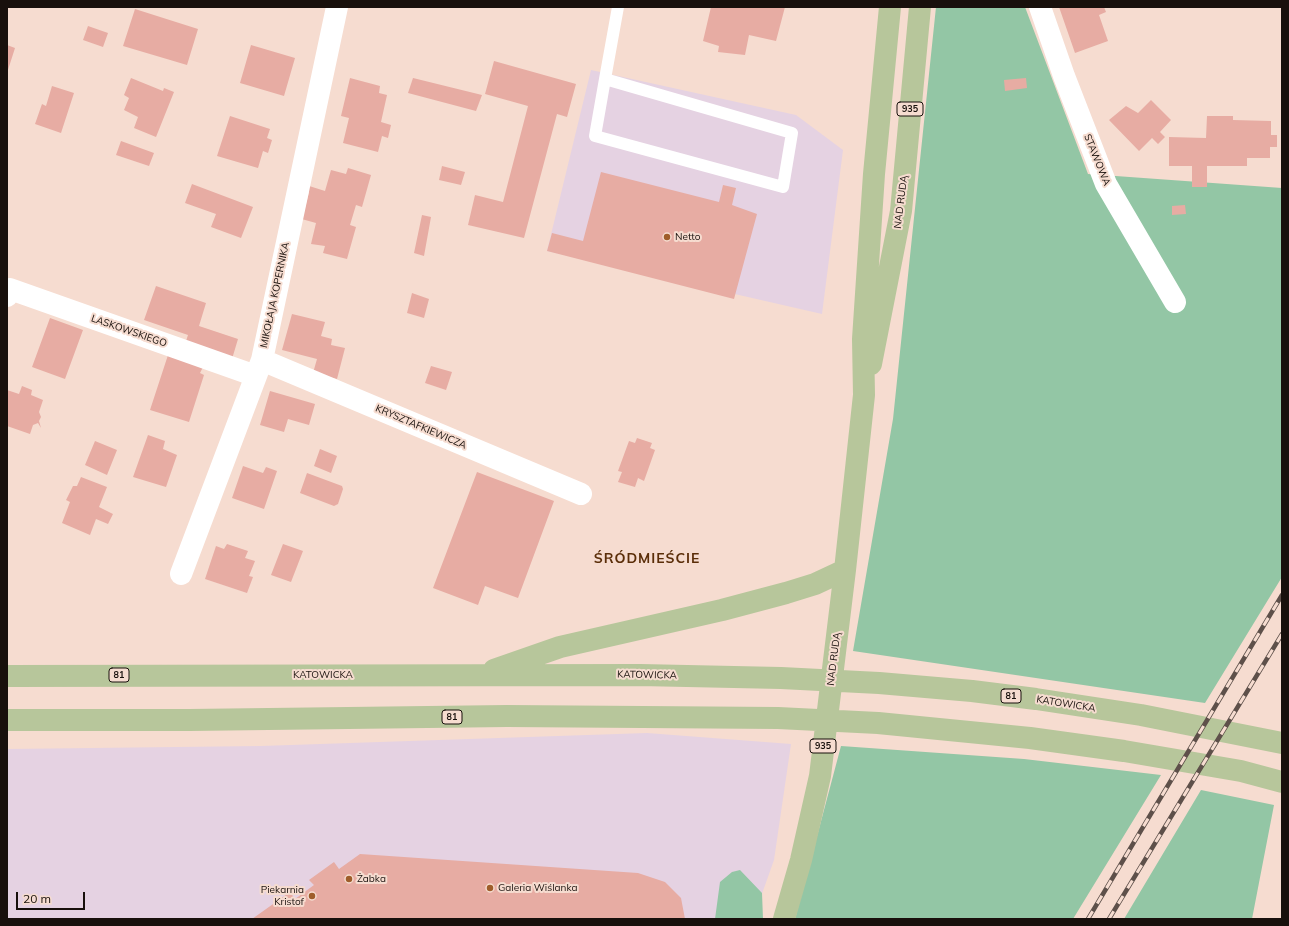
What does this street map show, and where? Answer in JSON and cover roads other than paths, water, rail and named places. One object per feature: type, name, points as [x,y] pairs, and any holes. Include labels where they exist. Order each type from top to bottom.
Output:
[{"type":"main road","name":"NAD RUDĄ","points":[[864,395],[862,339],[874,174],[890,7]]},
{"type":"main road","name":"NAD RUDĄ","points":[[784,919],[801,860],[820,776],[845,570],[864,395],[877,342],[901,211],[920,7]]},
{"type":"main road","points":[[478,675],[560,647],[722,610],[786,593],[815,584],[845,570]]},
{"type":"main road","name":"KATOWICKA","points":[[7,676],[640,675],[781,678],[879,683],[972,691],[1141,715],[1282,743]]},
{"type":"main road","name":"81","points":[[7,720],[189,720],[507,716],[778,718],[878,723],[967,731],[1124,751],[1241,771],[1282,782]]},
{"type":"street","name":"MIKOŁAJA KOPERNIKA","points":[[181,574],[259,368],[337,7]]},
{"type":"street","name":"STAWOWA","points":[[1040,7],[1064,76],[1106,184],[1175,302]]},
{"type":"street","name":"LASKOWSKIEGO","points":[[7,296],[10,289],[259,368]]},
{"type":"street","name":"KRYSZTAFKIEWICZA","points":[[259,368],[581,494]]},
{"type":"lane","points":[[605,79],[792,133],[783,187],[596,136],[605,79],[618,7]]},
{"type":"railway","points":[[1088,919],[1282,595]]},
{"type":"railway","points":[[1109,919],[1282,634]]},
{"type":"place","name":"Netto","points":[[667,237]]},
{"type":"place","name":"Żabka","points":[[349,879]]},
{"type":"place","name":"Galeria Wiślanka","points":[[490,888]]},
{"type":"place","name":"Piekarnia Kristof","points":[[312,896]]},
{"type":"district","name":"ŚRÓDMIEŚCIE","points":[[647,559]]}]
